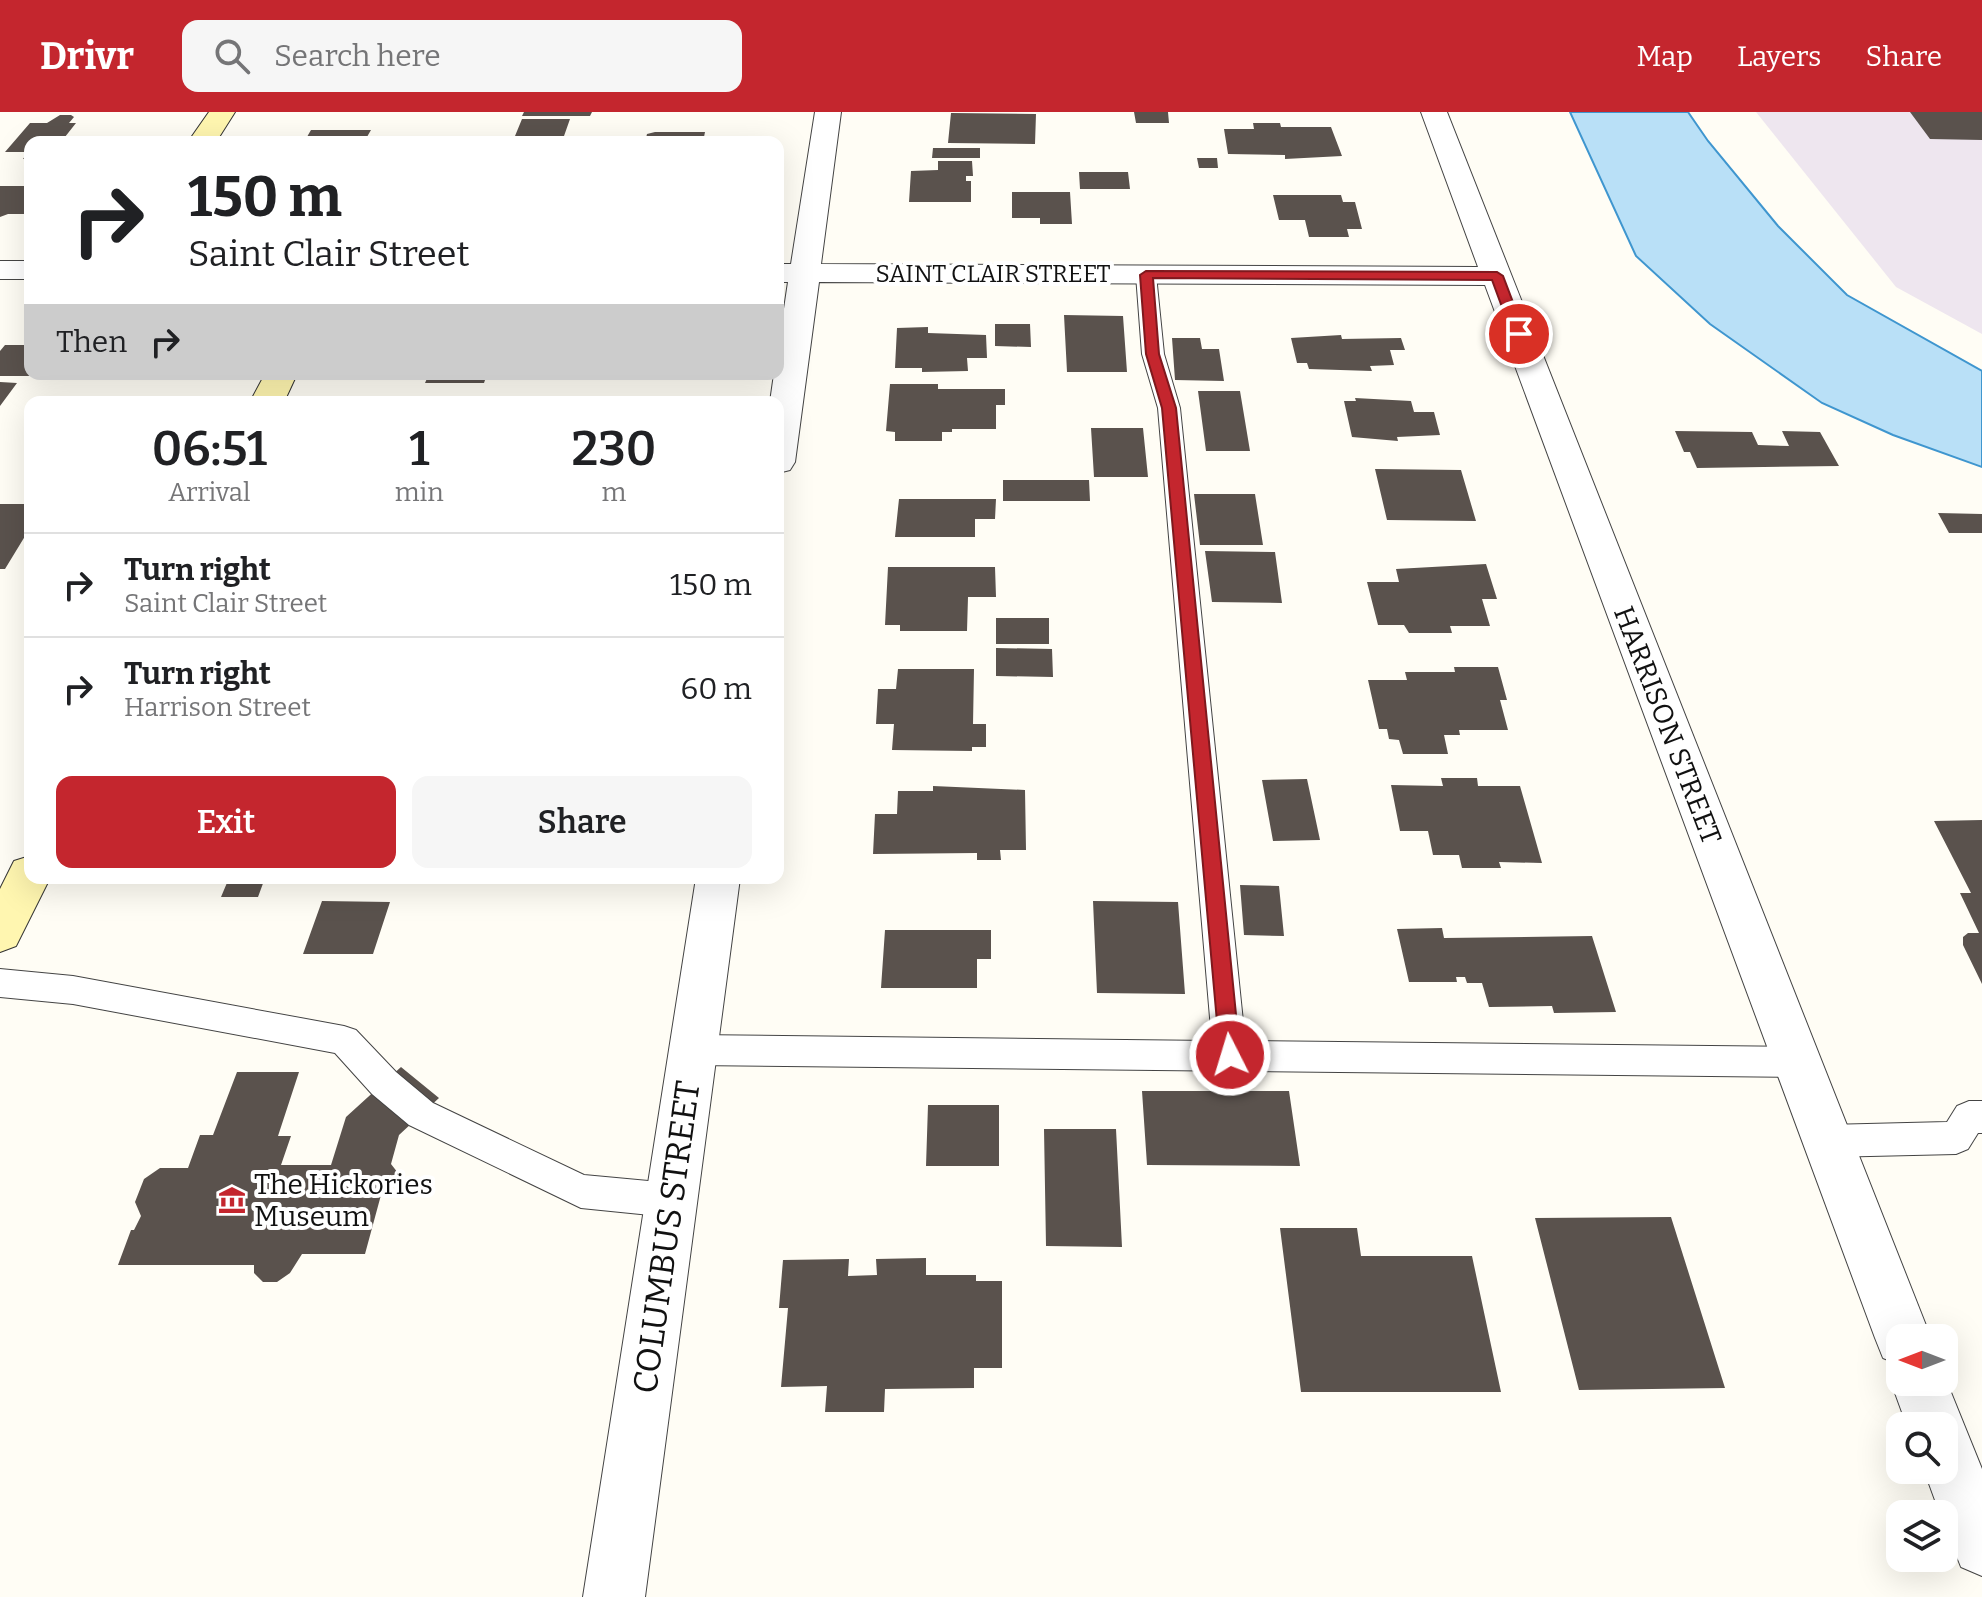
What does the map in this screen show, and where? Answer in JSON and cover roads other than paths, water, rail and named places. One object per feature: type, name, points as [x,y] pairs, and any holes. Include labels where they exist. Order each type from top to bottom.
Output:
[{"type":"street","points":[[206,136],[222,112]]},
{"type":"street","points":[[783,396],[792,273],[828,112]]},
{"type":"street","name":"HARRISON STREET","points":[[1434,112],[1898,1324]]},
{"type":"street","points":[[0,270],[24,270]]},
{"type":"street","name":"SAINT CLAIR STREET","points":[[792,273],[1497,276]]},
{"type":"street","points":[[0,933],[25,884]]},
{"type":"street","name":"COLUMBUS STREET","points":[[614,1597],[717,884]]},
{"type":"street","points":[[1958,1483],[1982,1546]]},
{"type":"lane","points":[[1146,275],[1153,354],[1169,408],[1230,1055]]},
{"type":"lane","points":[[0,983],[73,990],[344,1040],[384,1083],[421,1114],[581,1191],[670,1200]]},
{"type":"lane","points":[[693,1050],[1797,1062]]},
{"type":"lane","points":[[1827,1141],[1956,1138],[1969,1117],[1982,1117]]},
{"type":"water","points":[[1570,112],[1688,112],[1778,226],[1847,295],[1982,371],[1982,467],[1893,435],[1822,403],[1710,324],[1636,256]]},
{"type":"place","name":"The Hickories Museum","points":[[232,1200]]}]
